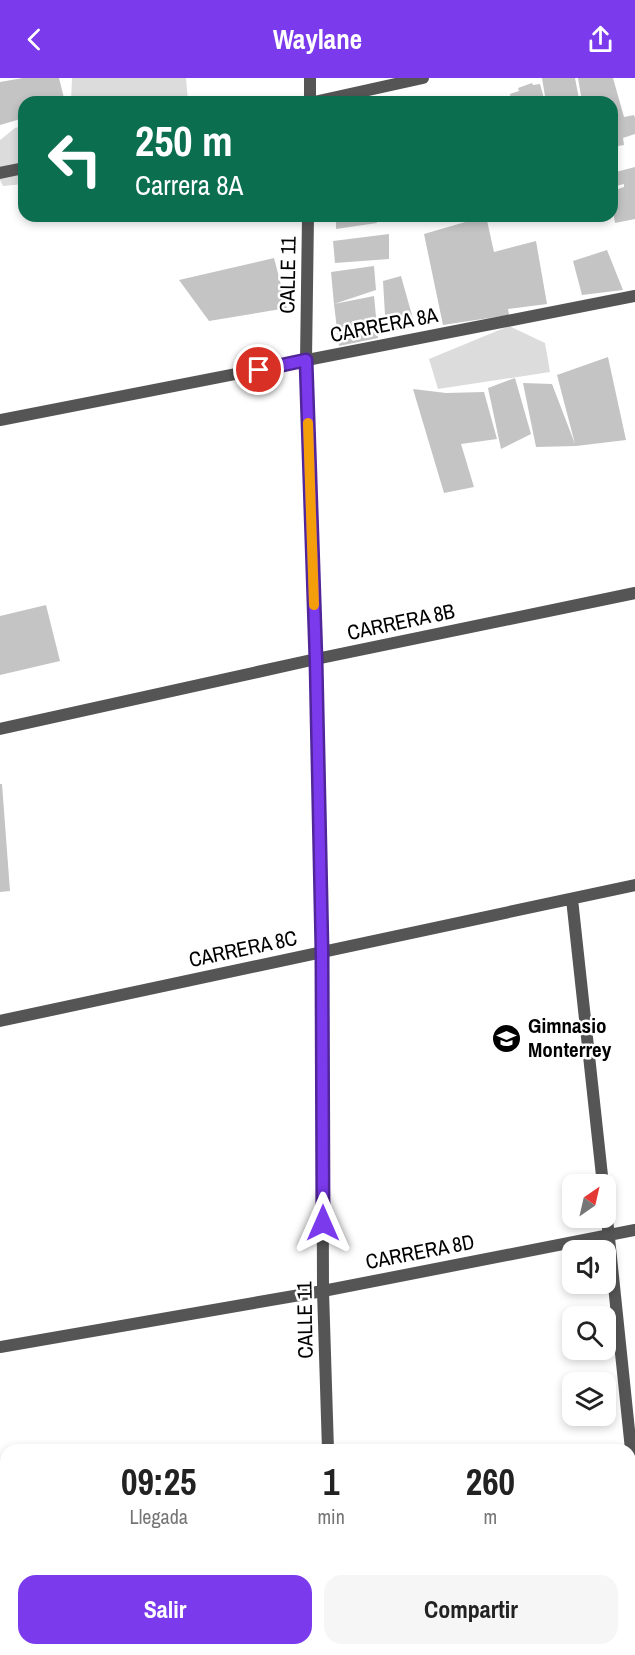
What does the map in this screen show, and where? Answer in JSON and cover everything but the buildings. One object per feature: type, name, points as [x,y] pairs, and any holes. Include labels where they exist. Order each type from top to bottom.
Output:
[{"type":"street","points":[[310,78],[312,96]]},
{"type":"street","points":[[340,96],[423,78]]},
{"type":"street","points":[[0,174],[18,170]]},
{"type":"street","name":"CALLE 11","points":[[308,222],[306,360],[316,660],[322,951],[324,1291],[328,1444]]},
{"type":"street","name":"CARRERA 8A","points":[[0,420],[635,296]]},
{"type":"street","name":"CARRERA 8B","points":[[0,729],[635,593]]},
{"type":"street","name":"CARRERA 8C","points":[[0,1021],[635,885]]},
{"type":"street","points":[[572,899],[602,1174]]},
{"type":"street","points":[[608,1228],[630,1444]]},
{"type":"street","name":"CARRERA 8D","points":[[0,1347],[324,1291],[635,1230]]},
{"type":"shaded area","points":[[72,78],[186,78],[188,96],[71,96]]},
{"type":"shaded area","points":[[18,127],[18,185],[3,186],[0,180],[0,140]]},
{"type":"shaded area","points":[[509,326],[545,343],[550,372],[438,389],[429,359]]},
{"type":"slow traffic","points":[[308,423],[314,605]]},
{"type":"place","name":"Gimnasio Monterrey","points":[[507,1038]]},
{"type":"route","points":[[259,370],[306,360],[316,660],[322,951],[323,1223]]}]
